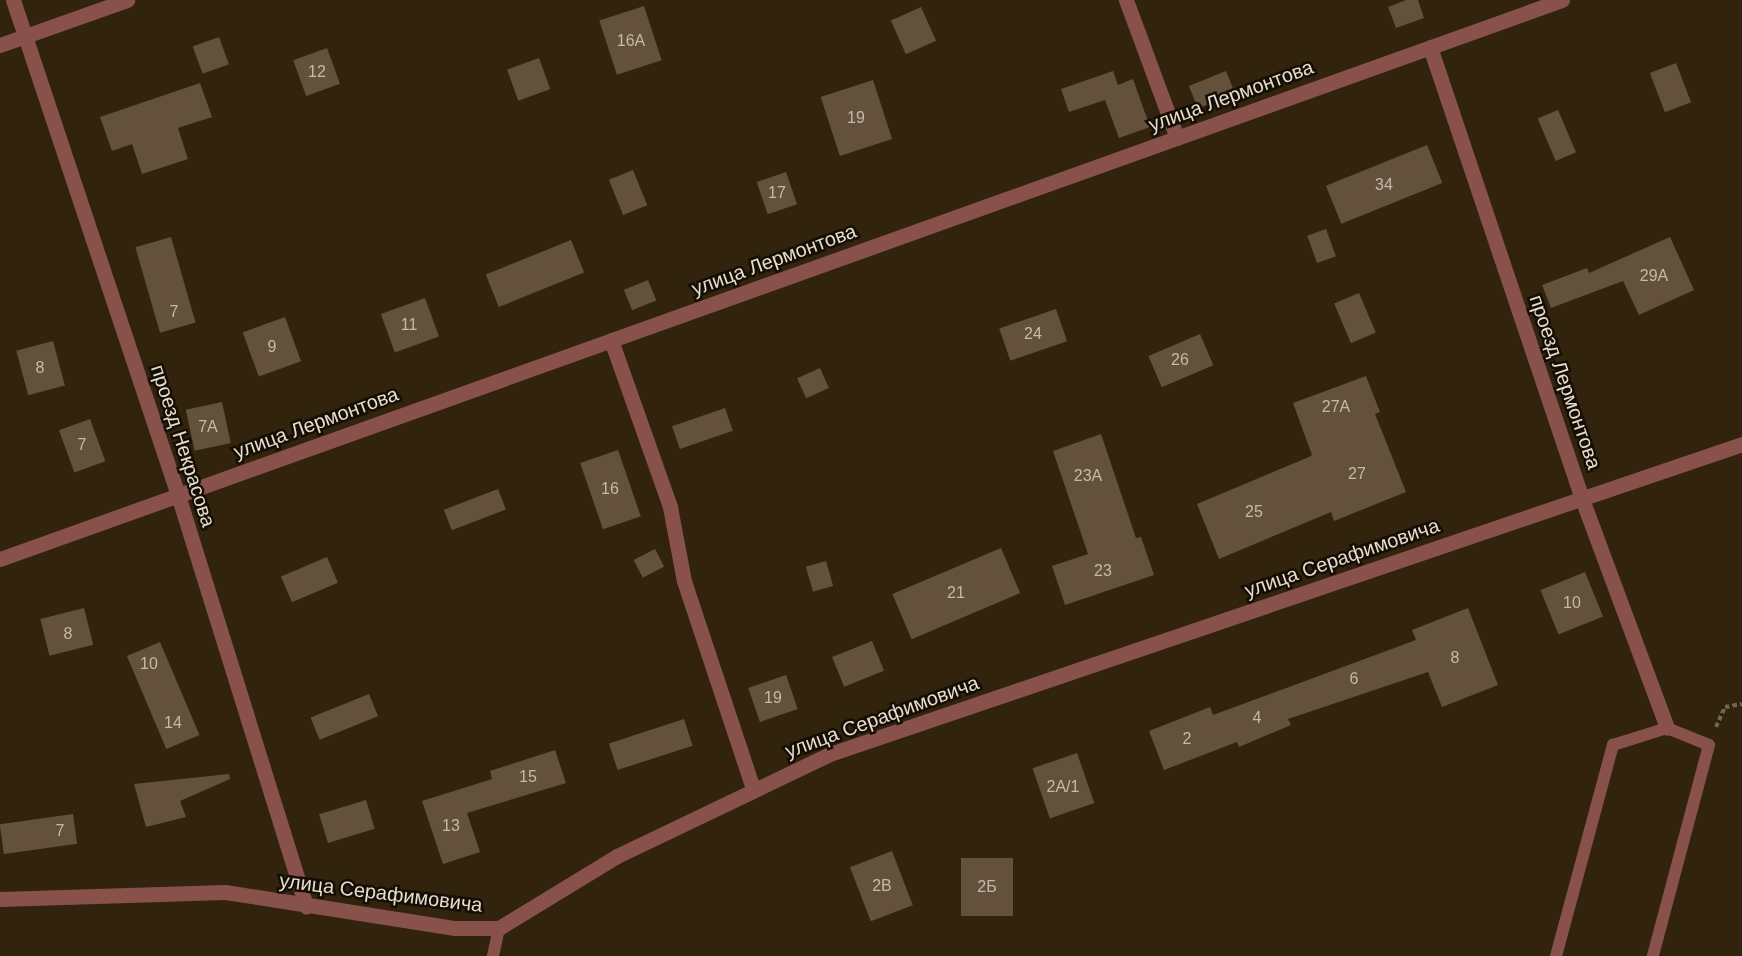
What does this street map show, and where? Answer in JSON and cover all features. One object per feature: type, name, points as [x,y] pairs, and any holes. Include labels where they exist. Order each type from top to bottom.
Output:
[{"type":"street","name":"проезд Некрасова","points":[[13,0],[178,495],[306,907]]},
{"type":"street","points":[[0,45],[127,0]]},
{"type":"street","points":[[1126,0],[1177,138]]},
{"type":"street","name":"улица Лермонтова","points":[[0,559],[1562,0]]},
{"type":"street","name":"проезд Лермонтова","points":[[1430,47],[1582,498],[1667,728]]},
{"type":"street","points":[[611,340],[670,507],[684,581],[753,789]]},
{"type":"street","name":"улица Серафимовича","points":[[0,899],[225,892],[306,907],[455,928],[499,928],[617,856],[830,754],[1742,444]]},
{"type":"lane","points":[[1556,956],[1613,746],[1667,728],[1709,745],[1653,956]]},
{"type":"lane","points":[[493,956],[499,928]]},
{"type":"path","points":[[1709,745],[1725,707],[1742,704]]},
{"type":"building","points":[[1406,0],[1418,0],[1424,18],[1396,28],[1388,7]]},
{"type":"building","points":[[644,6],[662,60],[617,75],[599,21]]},
{"type":"building","points":[[921,7],[936,41],[906,54],[891,20]]},
{"type":"building","points":[[219,37],[229,64],[203,74],[193,47]]},
{"type":"building","points":[[327,48],[340,84],[306,96],[293,60]]},
{"type":"building","points":[[539,58],[550,89],[518,101],[507,70]]},
{"type":"building","points":[[1676,63],[1691,102],[1665,112],[1650,73]]},
{"type":"building","points":[[1113,71],[1118,85],[1133,79],[1150,127],[1119,138],[1105,100],[1069,112],[1061,89]]},
{"type":"building","points":[[1226,71],[1235,93],[1198,108],[1189,86]]},
{"type":"building","points":[[873,80],[892,139],[840,156],[821,97]]},
{"type":"building","points":[[200,83],[212,117],[178,128],[188,159],[142,174],[132,144],[112,151],[100,117]]},
{"type":"building","points":[[1558,110],[1576,152],[1556,161],[1538,119]]},
{"type":"building","points":[[1427,145],[1442,183],[1341,224],[1326,186]]},
{"type":"building","points":[[633,170],[647,205],[623,215],[609,180]]},
{"type":"building","points":[[786,172],[797,204],[768,214],[757,182]]},
{"type":"building","points":[[1326,229],[1336,256],[1317,263],[1307,236]]},
{"type":"building","points":[[171,237],[196,323],[160,333],[135,247]]},
{"type":"building","points":[[1670,237],[1694,290],[1639,315],[1623,281],[1551,308],[1542,285],[1587,268],[1589,273]]},
{"type":"building","points":[[571,240],[584,272],[499,307],[486,274]]},
{"type":"building","points":[[648,280],[656,300],[632,310],[624,290]]},
{"type":"building","points":[[1359,293],[1376,333],[1351,343],[1334,304]]},
{"type":"building","points":[[425,298],[439,337],[395,353],[381,314]]},
{"type":"building","points":[[1056,309],[1067,341],[1010,361],[999,329]]},
{"type":"building","points":[[285,317],[301,361],[259,377],[243,332]]},
{"type":"building","points":[[1200,334],[1213,365],[1162,387],[1148,356]]},
{"type":"building","points":[[53,341],[65,385],[28,395],[16,351]]},
{"type":"building","points":[[820,368],[829,388],[806,398],[797,378]]},
{"type":"building","points":[[1366,376],[1380,412],[1375,414],[1406,492],[1334,521],[1331,512],[1219,559],[1197,504],[1312,455],[1293,403]]},
{"type":"building","points":[[222,402],[231,443],[195,451],[186,410]]},
{"type":"building","points":[[725,408],[733,431],[680,449],[672,426]]},
{"type":"building","points":[[90,419],[105,461],[74,473],[59,430]]},
{"type":"building","points":[[1101,434],[1136,538],[1141,537],[1154,575],[1065,605],[1052,566],[1088,554],[1053,451]]},
{"type":"building","points":[[618,450],[641,516],[603,529],[580,463]]},
{"type":"building","points":[[498,489],[506,510],[452,530],[444,510]]},
{"type":"building","points":[[1001,548],[1020,593],[912,639],[892,594]]},
{"type":"building","points":[[655,549],[664,567],[643,578],[634,560]]},
{"type":"building","points":[[327,557],[338,583],[292,602],[281,577]]},
{"type":"building","points":[[826,561],[833,586],[813,592],[806,567]]},
{"type":"building","points":[[1585,572],[1603,617],[1558,634],[1540,590]]},
{"type":"building","points":[[84,608],[93,645],[50,656],[40,619]]},
{"type":"building","points":[[1468,608],[1498,685],[1442,707],[1428,672],[1288,719],[1291,725],[1239,747],[1237,742],[1164,770],[1149,731],[1210,707],[1213,715],[1416,640],[1412,630]]},
{"type":"building","points":[[872,641],[884,671],[844,687],[832,657]]},
{"type":"building","points":[[160,642],[199,735],[166,749],[127,656]]},
{"type":"building","points":[[786,675],[798,709],[760,722],[748,688]]},
{"type":"building","points":[[369,694],[378,716],[320,740],[311,718]]},
{"type":"building","points":[[684,719],[693,746],[618,770],[609,743]]},
{"type":"building","points":[[555,750],[566,783],[467,813],[480,852],[443,864],[422,801],[492,779],[490,771]]},
{"type":"building","points":[[1077,753],[1094,803],[1050,818],[1033,768]]},
{"type":"building","points":[[229,774],[230,779],[180,801],[186,817],[146,827],[134,784]]},
{"type":"building","points":[[366,800],[375,829],[328,843],[319,814]]},
{"type":"building","points":[[73,814],[77,844],[4,854],[0,824]]},
{"type":"building","points":[[892,851],[913,905],[871,921],[850,867]]},
{"type":"building","points":[[961,858],[1013,858],[1013,916],[961,916]]}]
